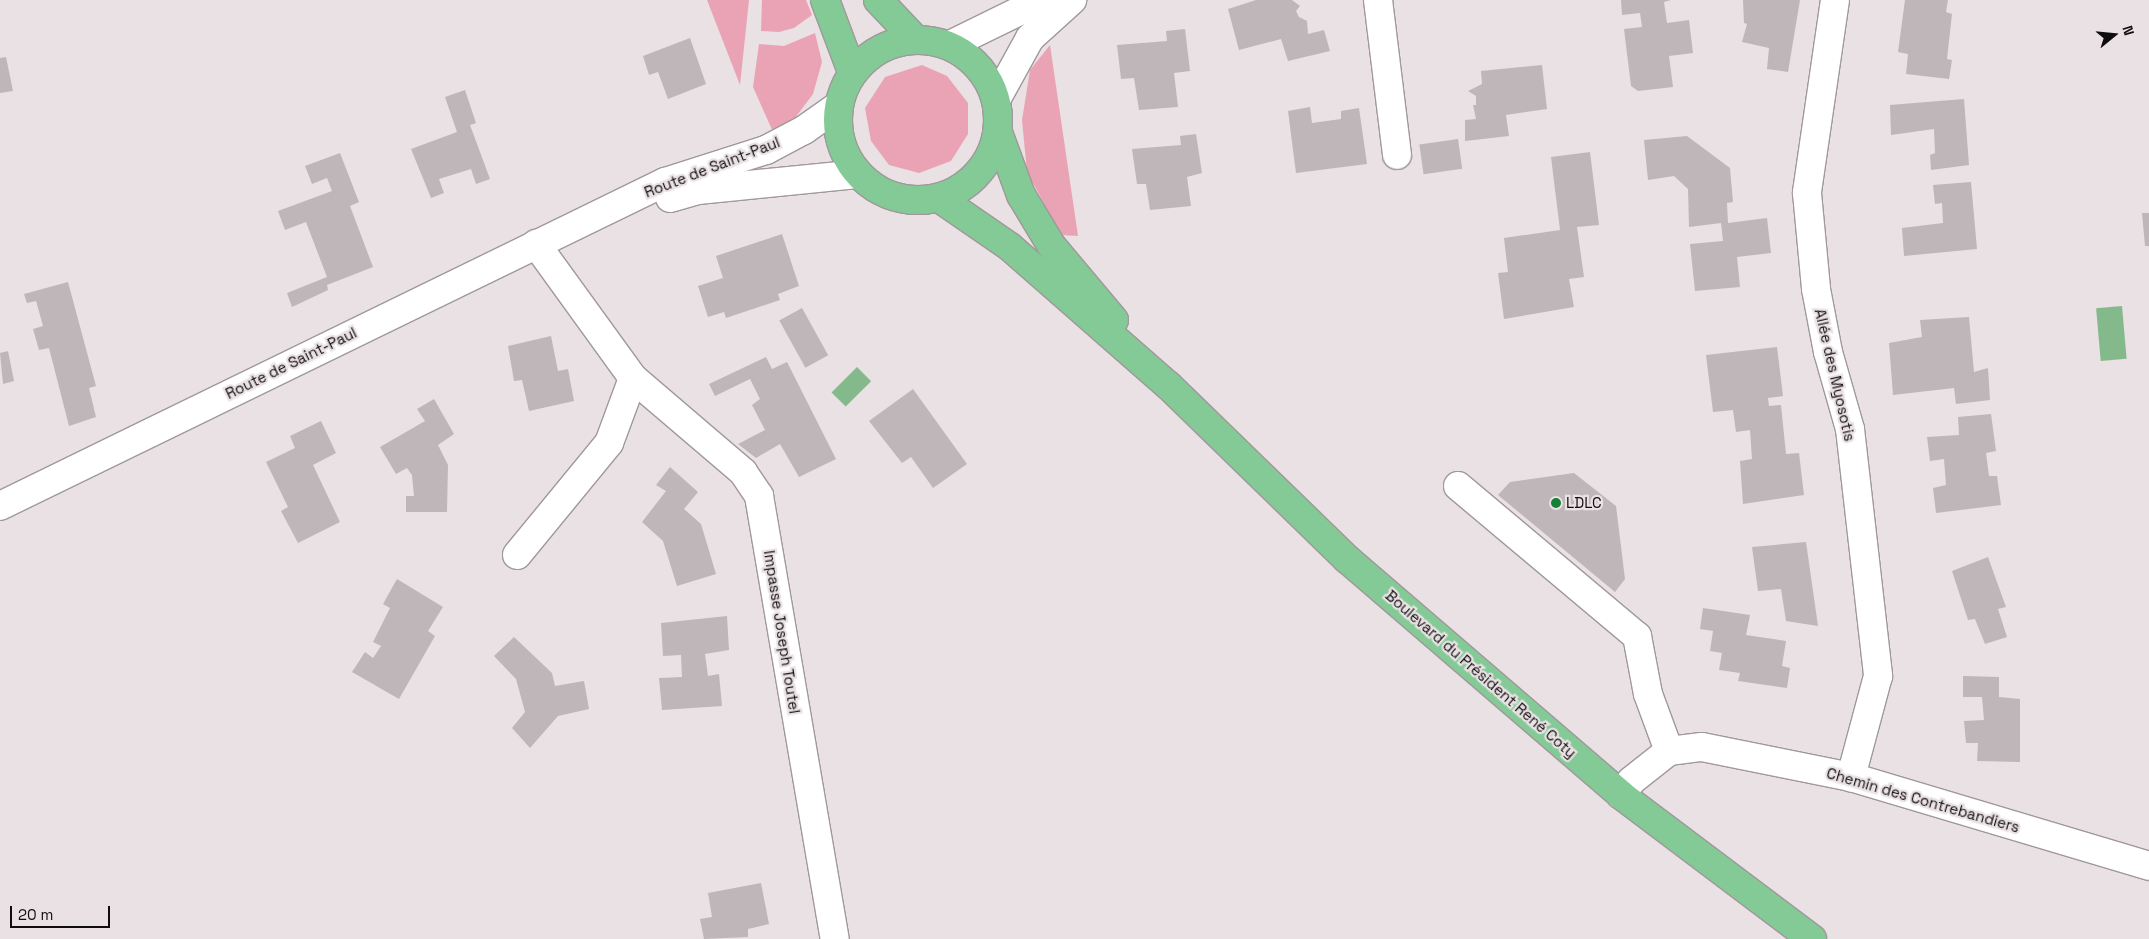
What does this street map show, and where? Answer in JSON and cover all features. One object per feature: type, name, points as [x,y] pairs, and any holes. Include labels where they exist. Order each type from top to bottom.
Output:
[{"type":"main road","points":[[825,0],[852,72]]},
{"type":"main road","points":[[878,0],[915,38]]},
{"type":"main road","points":[[915,38],[950,45],[980,66],[997,98],[999,135],[984,168],[962,187],[939,198],[922,202],[887,196],[857,174],[840,142],[838,106],[852,72],[880,48],[915,38]]},
{"type":"main road","name":"Boulevard du Président René Coty","points":[[999,135],[1021,194],[1051,246],[1170,386]]},
{"type":"main road","name":"Boulevard du Président René Coty","points":[[939,198],[1010,247],[1170,386],[1347,559],[1621,795],[1812,939]]},
{"type":"street","points":[[950,45],[1042,0]]},
{"type":"street","points":[[997,98],[1030,38],[1072,0]]},
{"type":"street","points":[[1378,0],[1398,155]]},
{"type":"street","name":"Allée des Myosotis","points":[[1834,0],[1807,193],[1816,289],[1828,352],[1850,429],[1878,676],[1851,777]]},
{"type":"street","name":"Route de Saint-Paul","points":[[0,506],[581,221],[665,182],[766,150],[804,130],[838,106]]},
{"type":"street","name":"Route de Saint-Paul","points":[[581,221],[698,190],[857,174]]},
{"type":"street","name":"Impasse Joseph Toutel","points":[[536,244],[633,378],[743,472],[760,496],[835,939]]},
{"type":"street","points":[[517,555],[609,443],[633,378]]},
{"type":"street","points":[[1458,486],[1637,636],[1648,694],[1669,751],[1631,781],[1621,795]]},
{"type":"street","name":"Chemin des Contrebandiers","points":[[1669,751],[1702,747],[1851,777],[2149,866]]},
{"type":"shaded area","points":[[707,0],[749,0],[740,85]]},
{"type":"shaded area","points":[[762,0],[806,0],[812,15],[794,28],[779,32],[761,31]]},
{"type":"shaded area","points":[[815,33],[822,62],[813,94],[795,118],[773,132],[753,87],[759,44],[784,46]]},
{"type":"shaded area","points":[[1050,45],[1078,236],[1061,235],[1027,172],[1022,120],[1030,70]]},
{"type":"shaded area","points":[[922,65],[947,76],[968,103],[968,134],[951,161],[919,173],[889,165],[871,141],[865,108],[885,77]]},
{"type":"shaded area","points":[[2122,306],[2127,359],[2101,361],[2096,308]]},
{"type":"shaded area","points":[[857,367],[871,381],[846,407],[832,392]]},
{"type":"building","points":[[1256,0],[1292,0],[1300,6],[1296,11],[1299,17],[1307,21],[1308,34],[1324,30],[1330,51],[1288,61],[1281,39],[1239,50],[1228,9]]},
{"type":"building","points":[[1621,0],[1671,0],[1664,2],[1667,23],[1689,20],[1693,53],[1669,56],[1673,87],[1638,91],[1631,86],[1624,29],[1642,27],[1640,13],[1622,15]]},
{"type":"building","points":[[1743,0],[1800,0],[1788,72],[1767,69],[1769,48],[1742,42],[1747,24],[1744,23]]},
{"type":"building","points":[[1905,0],[1948,0],[1946,12],[1952,14],[1947,59],[1952,60],[1949,79],[1906,74],[1908,54],[1898,52]]},
{"type":"building","points":[[1185,29],[1190,71],[1174,73],[1178,107],[1139,110],[1134,78],[1121,79],[1117,45],[1167,41],[1166,31]]},
{"type":"building","points":[[690,38],[706,84],[668,99],[658,72],[649,75],[643,56]]},
{"type":"building","points":[[6,57],[13,91],[0,93],[0,58]]},
{"type":"building","points":[[1542,65],[1547,109],[1506,115],[1509,136],[1465,141],[1465,120],[1476,119],[1473,105],[1476,105],[1476,96],[1468,91],[1482,84],[1481,71]]},
{"type":"building","points":[[465,90],[476,123],[470,125],[490,179],[476,184],[471,169],[439,179],[444,193],[431,198],[411,149],[457,132],[445,97]]},
{"type":"building","points":[[1964,99],[1969,165],[1931,170],[1930,155],[1935,153],[1934,129],[1891,135],[1890,105]]},
{"type":"building","points":[[1310,107],[1312,123],[1341,119],[1341,111],[1359,108],[1367,164],[1296,173],[1288,111]]},
{"type":"building","points":[[1196,134],[1202,173],[1187,177],[1191,206],[1150,210],[1146,184],[1137,184],[1132,149],[1181,145],[1180,136]]},
{"type":"building","points":[[1687,136],[1730,168],[1733,202],[1727,203],[1728,223],[1767,218],[1771,253],[1737,257],[1740,287],[1695,291],[1690,244],[1723,241],[1721,223],[1689,227],[1688,189],[1674,176],[1648,180],[1644,140]]},
{"type":"building","points":[[1458,139],[1462,169],[1424,174],[1419,144]]},
{"type":"building","points":[[1590,152],[1599,225],[1577,227],[1584,277],[1569,279],[1574,307],[1504,319],[1498,273],[1508,272],[1504,238],[1560,230],[1551,157]]},
{"type":"building","points":[[340,153],[359,202],[350,206],[373,267],[327,285],[328,290],[292,307],[287,293],[327,277],[306,222],[285,230],[278,211],[332,191],[327,178],[312,184],[305,166]]},
{"type":"building","points":[[1971,182],[1977,249],[1904,256],[1902,228],[1943,223],[1942,203],[1935,204],[1933,185]]},
{"type":"building","points":[[2142,213],[2149,213],[2149,246],[2145,246]]},
{"type":"building","points":[[782,234],[799,286],[778,294],[780,300],[726,318],[724,312],[708,317],[698,286],[723,278],[716,256]]},
{"type":"building","points":[[68,282],[96,386],[89,388],[96,417],[69,426],[49,348],[39,350],[33,329],[43,326],[36,301],[27,303],[24,294]]},
{"type":"building","points":[[802,308],[828,355],[805,368],[779,321]]},
{"type":"building","points":[[1969,317],[1974,372],[1988,368],[1990,400],[1956,404],[1954,388],[1893,395],[1889,343],[1922,337],[1920,320]]},
{"type":"building","points":[[551,336],[558,371],[568,369],[574,401],[529,411],[522,380],[514,381],[508,346]]},
{"type":"building","points":[[1777,347],[1783,396],[1768,398],[1769,406],[1781,405],[1786,454],[1799,453],[1804,495],[1743,504],[1740,461],[1752,459],[1750,430],[1736,432],[1733,410],[1713,412],[1706,355]]},
{"type":"building","points":[[8,351],[14,381],[3,384],[0,353]]},
{"type":"building","points":[[766,357],[772,369],[787,362],[836,459],[799,477],[780,444],[756,458],[738,444],[765,430],[752,405],[760,399],[750,379],[715,396],[709,384]]},
{"type":"building","points":[[913,389],[967,464],[933,488],[911,457],[902,463],[869,421]]},
{"type":"building","points":[[434,399],[454,434],[438,445],[448,465],[447,512],[406,512],[406,496],[414,496],[412,475],[407,468],[396,474],[380,447],[425,421],[417,409]]},
{"type":"building","points":[[1991,414],[1996,451],[1986,453],[1989,476],[1997,476],[2001,505],[1936,513],[1933,488],[1946,485],[1944,459],[1930,461],[1927,437],[1959,435],[1958,417]]},
{"type":"building","points":[[321,421],[336,453],[313,465],[340,522],[298,543],[281,511],[288,507],[266,462],[295,448],[290,436]]},
{"type":"building","points":[[670,467],[698,492],[684,509],[701,524],[716,574],[677,586],[663,541],[642,522],[666,491],[656,485]]},
{"type":"building","points":[[1574,473],[1616,506],[1625,579],[1615,592],[1498,495],[1510,482]]},
{"type":"building","points":[[1806,542],[1818,626],[1786,621],[1781,589],[1758,591],[1752,547]]},
{"type":"building","points":[[1988,557],[2006,607],[1998,609],[2007,637],[1985,644],[1975,619],[1968,620],[1952,571]]},
{"type":"building","points":[[397,579],[443,607],[428,631],[435,636],[399,699],[352,672],[365,652],[373,658],[381,646],[373,642],[390,608],[383,604]]},
{"type":"building","points":[[1703,608],[1750,615],[1746,635],[1786,641],[1782,666],[1790,668],[1787,688],[1738,681],[1740,673],[1719,670],[1722,653],[1710,651],[1713,631],[1700,629]]},
{"type":"building","points":[[727,616],[729,650],[705,654],[708,676],[719,674],[722,706],[662,710],[659,678],[682,677],[681,655],[663,656],[661,623]]},
{"type":"building","points":[[514,637],[552,673],[555,686],[584,681],[589,709],[558,716],[530,748],[512,728],[525,712],[516,679],[494,656]]},
{"type":"building","points":[[1963,676],[1999,677],[1999,697],[2020,699],[2020,762],[1977,761],[1978,743],[1966,743],[1964,721],[1984,720],[1982,697],[1963,697]]},
{"type":"building","points":[[761,883],[769,924],[748,929],[748,937],[704,939],[700,919],[712,917],[708,893]]},
{"type":"place","name":"LDLC","points":[[1556,503]]}]
